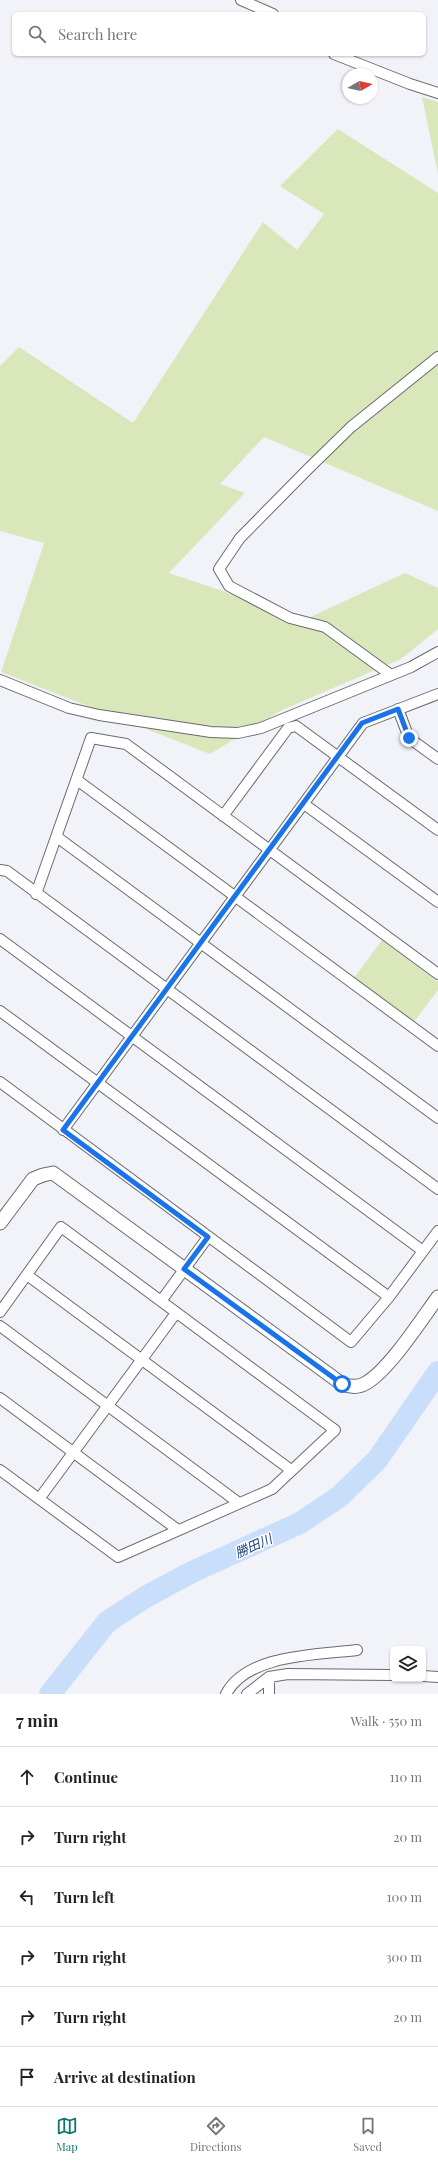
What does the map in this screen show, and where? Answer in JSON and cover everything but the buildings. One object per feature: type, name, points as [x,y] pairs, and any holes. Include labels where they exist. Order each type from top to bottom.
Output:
[{"type":"street","points":[[242,0],[269,12]]},
{"type":"street","points":[[339,56],[410,84],[438,93]]},
{"type":"street","points":[[391,675],[325,627],[290,618],[229,586],[219,569],[240,538],[351,427],[438,357]]},
{"type":"street","points":[[0,680],[63,706],[99,715],[211,732],[238,733],[261,728],[429,659],[438,652]]},
{"type":"street","points":[[63,1130],[304,804],[362,723],[438,694]]},
{"type":"street","points":[[398,709],[409,738],[438,759]]},
{"type":"street","points":[[223,816],[288,728],[296,726],[438,830]]},
{"type":"street","points":[[36,894],[91,738],[126,744],[438,974]]},
{"type":"street","points":[[77,780],[438,1046]]},
{"type":"street","points":[[304,804],[438,902]]},
{"type":"street","points":[[57,837],[438,1118]]},
{"type":"street","points":[[0,870],[7,871],[36,894],[438,1189]]},
{"type":"street","points":[[0,938],[423,1251]]},
{"type":"street","points":[[0,1011],[389,1297]]},
{"type":"street","points":[[0,1082],[351,1342],[389,1297],[438,1231]]},
{"type":"street","points":[[0,1223],[33,1179],[43,1174],[53,1173],[342,1384],[351,1387],[365,1384],[377,1375],[406,1341],[438,1297]]},
{"type":"street","points":[[0,1312],[61,1227],[335,1430],[272,1489],[118,1557],[0,1470]]},
{"type":"street","points":[[161,1301],[208,1237]]},
{"type":"street","points":[[27,1274],[291,1470]]},
{"type":"street","points":[[39,1499],[176,1313]]},
{"type":"street","points":[[0,1326],[239,1503]]},
{"type":"street","points":[[0,1398],[178,1530]]},
{"type":"street","points":[[226,1694],[230,1687],[250,1670],[274,1661],[357,1650]]},
{"type":"street","points":[[247,1694],[269,1677],[294,1674],[390,1675]]},
{"type":"street","points":[[426,1676],[438,1677]]},
{"type":"street","points":[[269,1677],[269,1694]]},
{"type":"green space","points":[[422,97],[438,102],[438,174]]},
{"type":"green space","points":[[338,129],[438,193],[438,511],[264,437],[220,484],[245,493],[169,573],[306,619],[405,573],[438,588],[438,629],[401,659],[282,710],[210,754],[1,672],[44,543],[0,531],[0,366],[19,347],[133,423],[263,222],[297,250],[324,214],[280,186]]},
{"type":"green space","points":[[382,940],[438,982],[438,990],[413,1023],[354,978]]},
{"type":"waterway","name":"勝田川","points":[[50,1694],[107,1622],[147,1596],[192,1572],[300,1523],[339,1497],[377,1460],[438,1372]]},
{"type":"route","points":[[342,1384],[184,1269],[208,1237],[63,1130],[304,804],[362,723],[398,709],[409,738]]}]
